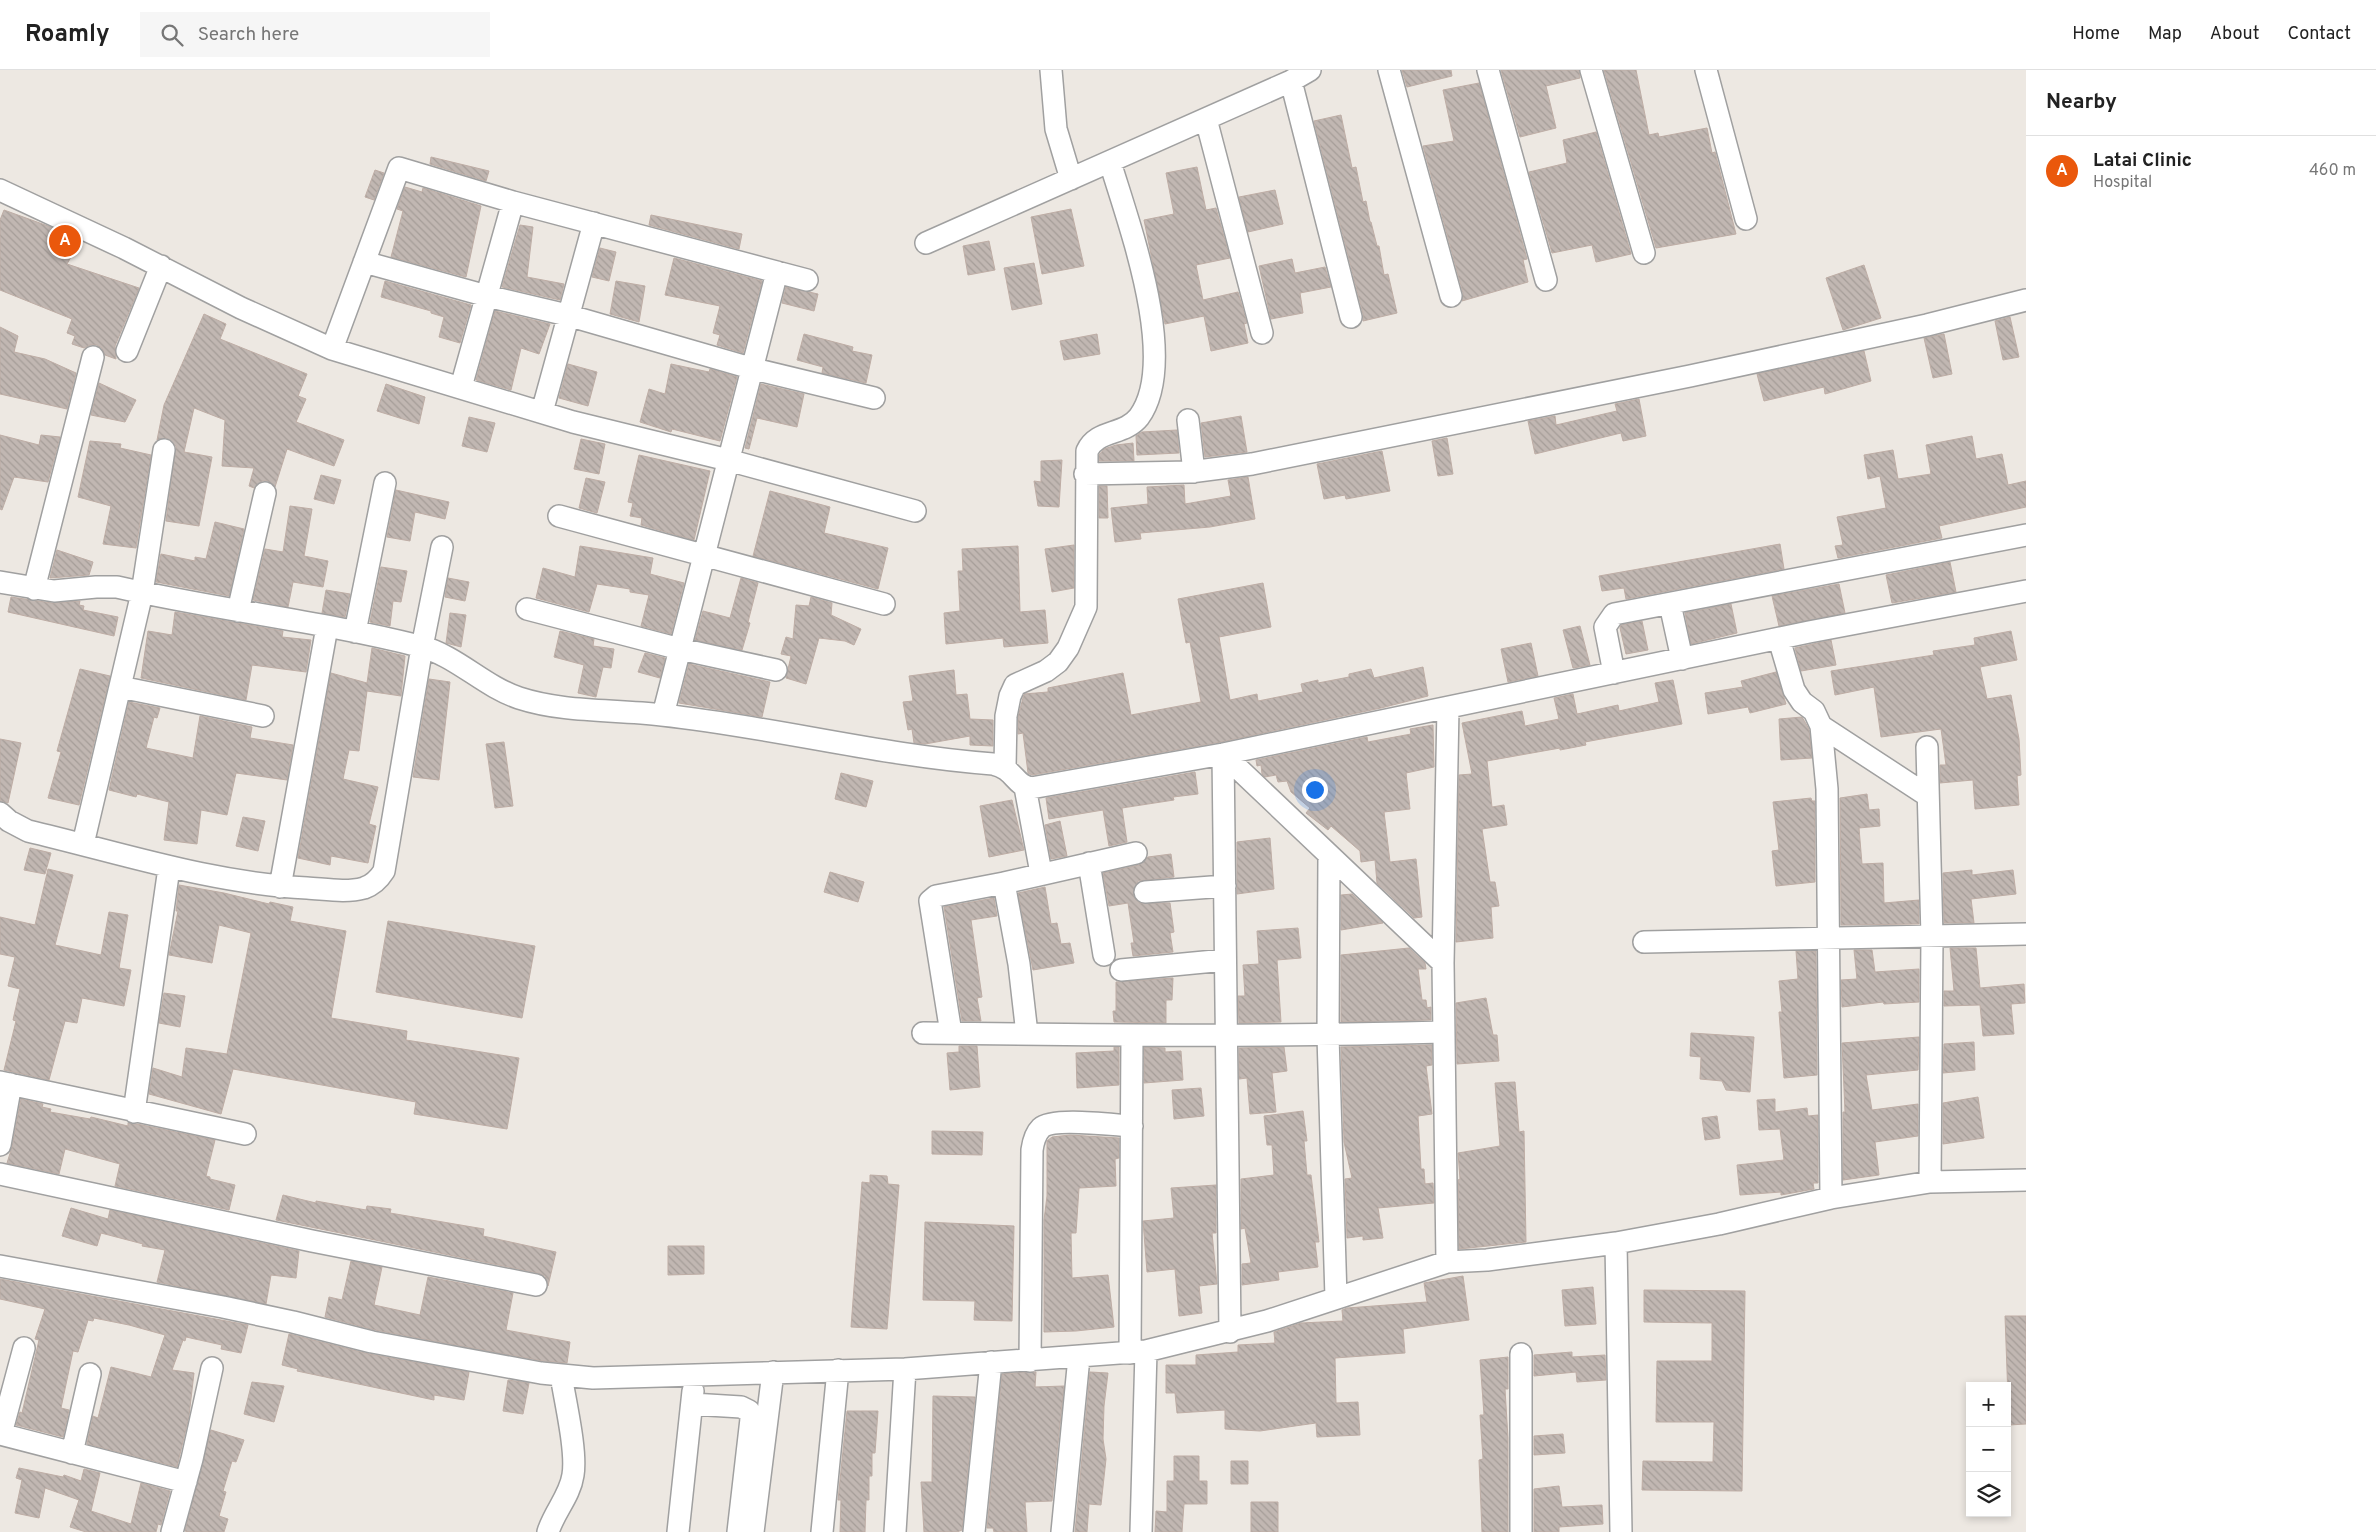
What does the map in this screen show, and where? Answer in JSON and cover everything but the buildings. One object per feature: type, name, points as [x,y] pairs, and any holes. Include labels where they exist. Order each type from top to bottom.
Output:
[{"type":"street","points":[[1051,70],[1056,129],[1071,179]]},
{"type":"street","points":[[926,243],[1291,82],[1310,70]]},
{"type":"street","points":[[1389,70],[1450,296]]},
{"type":"street","points":[[1488,70],[1546,280]]},
{"type":"street","points":[[1591,70],[1644,253]]},
{"type":"street","points":[[1706,70],[1746,219]]},
{"type":"street","points":[[1291,82],[1351,318]]},
{"type":"street","points":[[1206,119],[1262,333]]},
{"type":"street","points":[[1005,767],[1006,716],[1010,696],[1015,685],[1046,671],[1058,662],[1068,648],[1086,607],[1085,460],[1091,442],[1104,434],[1120,431],[1130,426],[1145,405],[1151,384],[1154,351],[1151,312],[1144,276],[1110,162]]},
{"type":"street","points":[[332,349],[399,168],[513,202],[807,280]]},
{"type":"street","points":[[0,190],[160,266],[241,308],[332,349],[542,412],[915,511]]},
{"type":"street","points":[[461,387],[513,202]]},
{"type":"street","points":[[542,412],[594,223]]},
{"type":"street","points":[[364,262],[567,316],[754,369],[874,398]]},
{"type":"street","points":[[126,352],[160,266]]},
{"type":"street","points":[[663,714],[728,460],[754,369],[777,272]]},
{"type":"street","points":[[1085,474],[1194,472],[1262,462],[1690,376],[1927,324],[2026,300]]},
{"type":"street","points":[[34,589],[93,357]]},
{"type":"street","points":[[1188,420],[1194,472]]},
{"type":"street","points":[[83,844],[142,593],[164,450]]},
{"type":"street","points":[[355,632],[385,483]]},
{"type":"street","points":[[238,611],[265,493]]},
{"type":"street","points":[[560,516],[884,604]]},
{"type":"street","points":[[1614,673],[1605,626],[1614,614],[2026,535]]},
{"type":"street","points":[[0,813],[9,821],[28,831],[169,868],[280,887],[339,890],[364,888],[378,881],[384,871],[422,646],[442,547]]},
{"type":"street","points":[[1,584],[54,591],[105,586],[327,626],[422,646],[448,657],[486,681],[518,698],[558,707],[663,714],[804,736],[883,752],[1005,767],[1025,787],[1041,873]]},
{"type":"street","points":[[1025,787],[1052,785],[1223,754],[1779,639],[2026,591]]},
{"type":"street","points":[[1670,604],[1682,659]]},
{"type":"street","points":[[527,609],[680,649],[776,670]]},
{"type":"street","points":[[280,887],[327,626]]},
{"type":"street","points":[[1779,639],[1794,690],[1802,702],[1814,711],[1821,726],[1827,789],[1831,1198]]},
{"type":"street","points":[[120,687],[263,716]]},
{"type":"street","points":[[1447,1262],[1443,963],[1448,708]]},
{"type":"street","points":[[1821,726],[1928,796]]},
{"type":"street","points":[[1927,746],[1932,937],[1930,1182]]},
{"type":"street","points":[[1223,754],[1443,963]]},
{"type":"street","points":[[1223,754],[1230,1332]]},
{"type":"street","points":[[951,1034],[930,901],[936,896],[1136,853]]},
{"type":"street","points":[[1329,855],[1328,1036],[1336,1298]]},
{"type":"street","points":[[1089,863],[1104,955]]},
{"type":"street","points":[[134,1112],[169,868]]},
{"type":"street","points":[[1004,882],[1019,964],[1027,1034]]},
{"type":"street","points":[[1145,892],[1225,886]]},
{"type":"street","points":[[1644,942],[2026,934]]},
{"type":"street","points":[[1121,970],[1225,960]]},
{"type":"street","points":[[923,1033],[1328,1036],[1443,1032]]},
{"type":"street","points":[[1132,1036],[1132,1126],[1142,1532]]},
{"type":"street","points":[[0,1145],[6,1083],[134,1112],[245,1134]]},
{"type":"street","points":[[1030,1360],[1032,1150],[1034,1139],[1041,1128],[1054,1123],[1132,1126]]},
{"type":"street","points":[[0,1174],[312,1241],[536,1285]]},
{"type":"street","points":[[0,1266],[241,1311],[372,1342],[541,1373],[593,1378],[905,1369],[1138,1352],[1230,1332],[1447,1262],[1487,1260],[1616,1243],[1719,1224],[1831,1198],[1930,1182],[2026,1180]]},
{"type":"street","points":[[1616,1243],[1621,1532]]},
{"type":"street","points":[[24,1348],[1,1434],[186,1482]]},
{"type":"street","points":[[1521,1532],[1522,1354]]},
{"type":"street","points":[[1062,1532],[1079,1357]]},
{"type":"street","points":[[974,1532],[991,1362]]},
{"type":"street","points":[[172,1532],[186,1482],[212,1368]]},
{"type":"street","points":[[895,1532],[905,1369]]},
{"type":"street","points":[[822,1532],[838,1370]]},
{"type":"street","points":[[753,1532],[773,1372]]},
{"type":"street","points":[[72,1453],[90,1374]]},
{"type":"street","points":[[548,1532],[567,1494],[573,1475],[571,1442],[561,1375]]},
{"type":"street","points":[[678,1532],[695,1376]]},
{"type":"street","points":[[692,1404],[742,1407],[749,1411],[751,1420],[738,1532]]},
{"type":"place","name":"Latai Clinic","points":[[65,241]]}]
